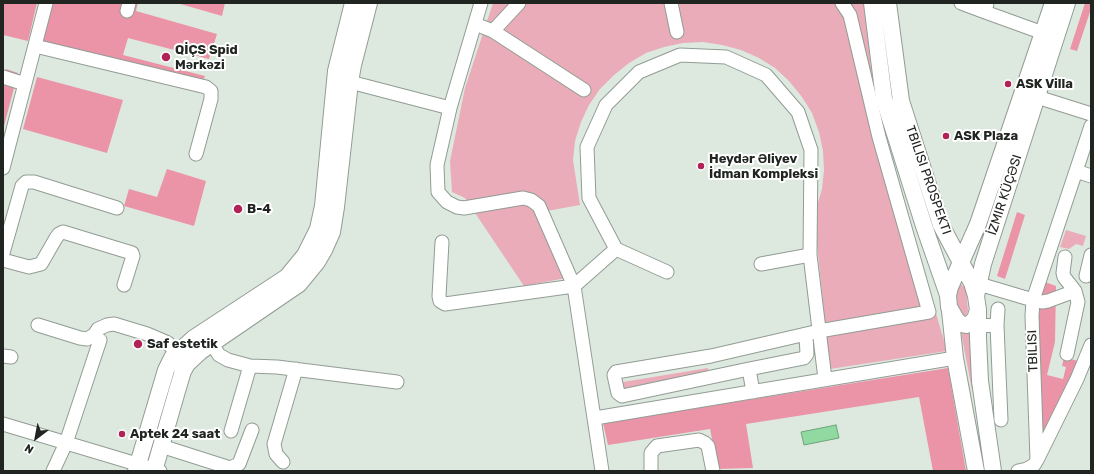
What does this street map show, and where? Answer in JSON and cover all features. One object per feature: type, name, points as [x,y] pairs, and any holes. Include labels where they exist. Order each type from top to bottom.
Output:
[{"type":"main road","points":[[156,470],[161,446],[183,371],[182,358],[194,338],[287,277],[305,255],[318,229],[322,206],[336,71],[353,3]]},
{"type":"main road","points":[[137,467],[166,370],[172,358],[182,358],[201,351],[299,284],[314,266],[324,250],[332,232],[350,82],[369,3]]},
{"type":"main road","name":"TBILISI PROSPEKTI","points":[[872,3],[884,99],[926,232],[950,294],[955,358],[976,471]]},
{"type":"main road","name":"TBILISI PROSPEKTI","points":[[888,3],[901,101],[941,225],[976,294]]},
{"type":"main road","name":"İZMIR KÜÇƏSI","points":[[950,294],[978,224],[1053,3]]},
{"type":"main road","name":"İZMIR KÜÇƏSI","points":[[976,294],[983,264],[1068,3]]},
{"type":"main road","points":[[941,225],[949,232],[956,234],[971,231],[978,224]]},
{"type":"main road","points":[[976,294],[974,322],[966,325],[957,321],[950,294],[955,279],[962,277],[966,278],[976,294],[980,381],[992,471]]},
{"type":"street","points":[[4,163],[46,3]]},
{"type":"street","points":[[481,3],[450,108],[436,165],[438,192],[447,202],[457,207],[464,208],[523,198],[531,200],[539,206],[574,286],[602,471]]},
{"type":"street","points":[[493,31],[519,3]]},
{"type":"street","points":[[671,3],[677,32]]},
{"type":"street","points":[[806,335],[807,354],[804,358],[622,396],[618,394],[614,376],[616,372],[711,356],[819,331],[929,312],[879,137],[850,9],[842,3]]},
{"type":"street","points":[[961,3],[986,7],[1043,33]]},
{"type":"street","points":[[475,24],[493,31],[584,90]]},
{"type":"street","points":[[35,46],[206,87],[211,91],[211,99],[196,154]]},
{"type":"street","points":[[667,272],[616,249],[589,198],[587,147],[606,105],[638,72],[680,55],[726,57],[766,75],[798,112],[811,150],[810,255],[826,379]]},
{"type":"street","points":[[3,78],[25,84]]},
{"type":"street","points":[[350,82],[450,108]]},
{"type":"street","points":[[1037,97],[1091,114]]},
{"type":"street","name":"TBILISI","points":[[1035,465],[1032,316],[1034,300],[1091,126]]},
{"type":"street","points":[[1076,171],[1091,176]]},
{"type":"street","points":[[3,253],[22,186],[26,182],[34,182],[117,208]]},
{"type":"street","points":[[3,260],[29,267],[41,264],[56,238],[63,232],[132,253],[133,256],[124,285]]},
{"type":"street","points":[[442,242],[439,296],[440,301],[445,304],[574,286],[616,249]]},
{"type":"street","points":[[761,264],[810,255]]},
{"type":"street","points":[[1086,276],[1091,255]]},
{"type":"street","points":[[1065,257],[1064,277],[1075,291],[1078,302],[1067,354]]},
{"type":"street","points":[[976,294],[1048,301],[1075,291]]},
{"type":"street","points":[[998,309],[997,325],[1001,420]]},
{"type":"street","points":[[38,325],[87,339],[98,329],[114,324],[147,334],[168,343],[182,358]]},
{"type":"street","points":[[978,326],[997,325]]},
{"type":"street","points":[[53,471],[66,443],[100,340]]},
{"type":"street","points":[[212,344],[219,355],[228,360],[250,366],[296,369],[397,382]]},
{"type":"street","points":[[761,345],[764,366]]},
{"type":"street","points":[[1018,471],[1035,465],[1077,379],[1091,345]]},
{"type":"street","points":[[711,356],[715,376]]},
{"type":"street","points":[[595,418],[955,358]]},
{"type":"street","points":[[231,431],[250,366]]},
{"type":"street","points":[[283,462],[276,454],[274,444],[296,369]]},
{"type":"street","points":[[749,369],[753,392]]},
{"type":"street","points":[[3,424],[137,467],[156,470]]},
{"type":"street","points":[[161,446],[230,468],[239,464],[252,430]]},
{"type":"street","points":[[651,471],[651,453],[657,446],[699,440],[706,443],[708,446],[713,471]]},
{"type":"shaded area","points":[[3,3],[37,3],[28,41],[3,35]]},
{"type":"shaded area","points":[[52,3],[138,3],[136,11],[217,34],[209,59],[128,38],[123,55],[205,76],[199,91],[42,46]]},
{"type":"shaded area","points":[[177,3],[225,3],[222,16]]},
{"type":"shaded area","points":[[493,3],[864,3],[875,104],[947,351],[830,369],[814,216],[822,189],[824,170],[823,151],[819,132],[812,113],[802,97],[789,81],[775,68],[759,58],[741,50],[703,42],[683,43],[646,53],[629,63],[600,89],[589,105],[581,122],[575,141],[573,160],[580,205],[536,213],[566,278],[524,286],[465,198],[452,192],[450,161],[465,88]]},
{"type":"shaded area","points":[[1085,3],[1091,3],[1091,9],[1077,51],[1070,49]]},
{"type":"shaded area","points":[[6,69],[18,73],[4,126],[3,79]]},
{"type":"shaded area","points":[[37,77],[123,100],[107,153],[23,129]]},
{"type":"shaded area","points":[[167,169],[206,181],[194,226],[124,206],[129,189],[157,197]]},
{"type":"shaded area","points":[[1017,212],[1025,215],[1005,279],[997,276]]},
{"type":"shaded area","points":[[1066,230],[1086,236],[1083,246],[1076,244],[1069,249],[1060,247]]},
{"type":"shaded area","points":[[1045,282],[1056,286],[1055,342],[1047,375],[1063,379],[1066,367],[1062,366],[1064,357],[1078,361],[1049,428],[1040,432],[1036,313]]},
{"type":"shaded area","points":[[960,284],[966,289],[968,311],[964,317],[959,315],[955,299],[957,285]]},
{"type":"shaded area","points":[[961,332],[972,332],[972,390]]},
{"type":"shaded area","points":[[708,368],[709,376],[624,391],[623,382]]},
{"type":"shaded area","points":[[948,368],[966,471],[933,471],[919,397],[746,424],[753,468],[718,469],[710,429],[608,445],[603,423]]},
{"type":"shaded area","points":[[836,425],[839,438],[804,445],[801,432]]},
{"type":"place","name":"QİÇS Spid Mərkəzi","points":[[166,57]]},
{"type":"place","name":"ASK Villa","points":[[1008,84]]},
{"type":"place","name":"ASK Plaza","points":[[946,136]]},
{"type":"place","name":"Heydər Əliyev İdman Kompleksi","points":[[701,166]]},
{"type":"place","name":"B-4","points":[[238,209]]},
{"type":"place","name":"Saf estetik","points":[[138,344]]},
{"type":"place","name":"Aptek 24 saat","points":[[122,434]]}]
